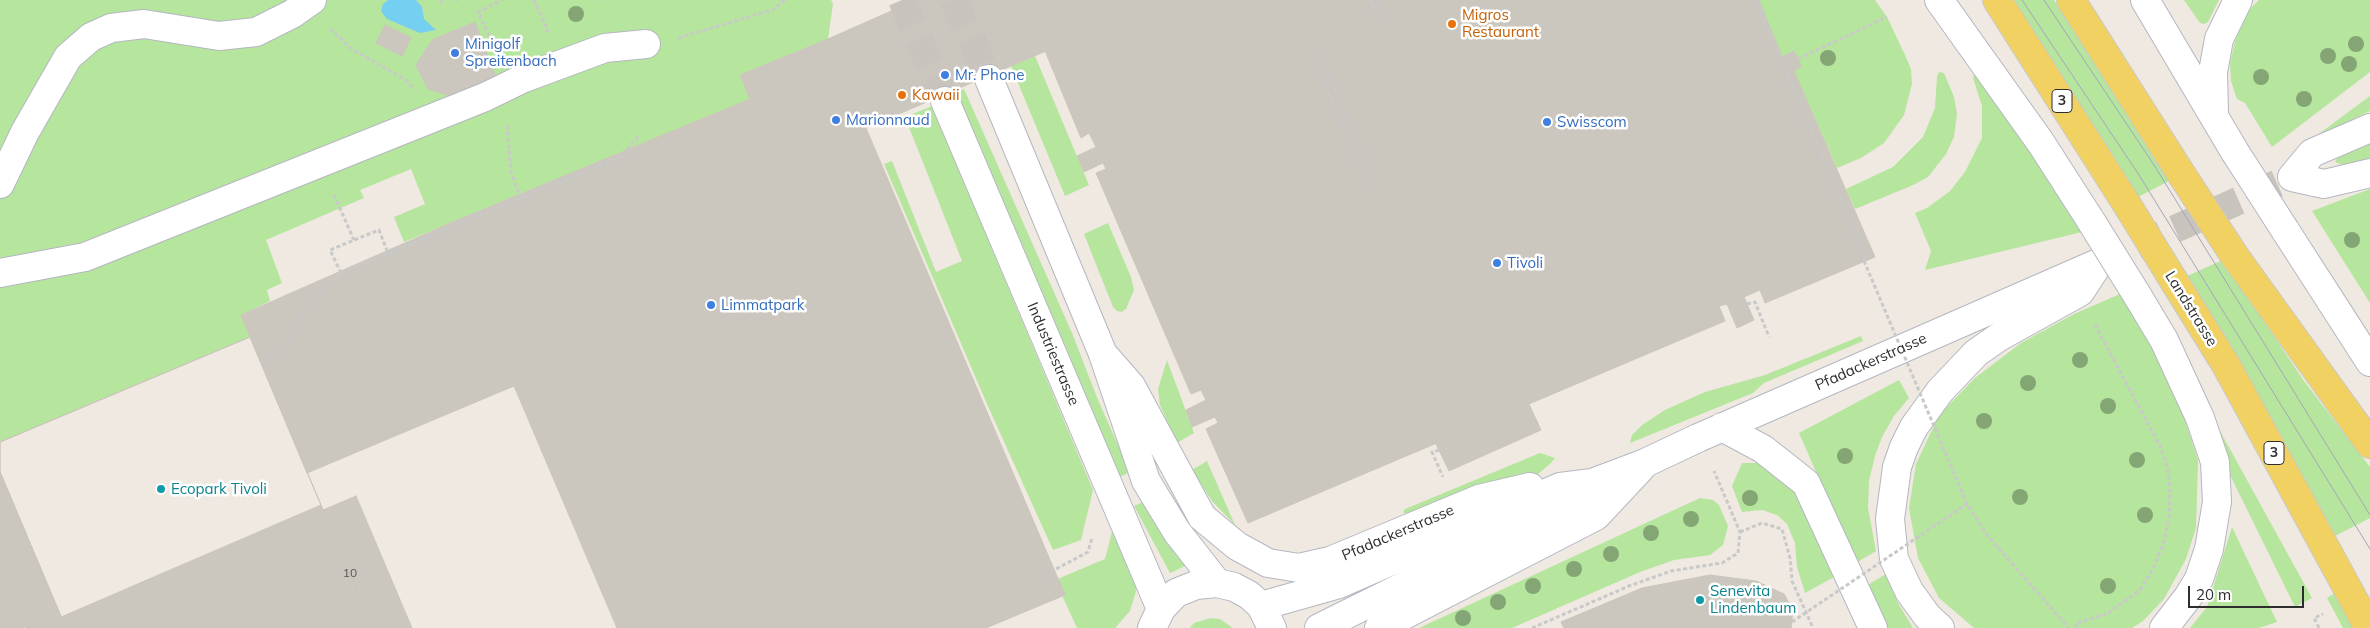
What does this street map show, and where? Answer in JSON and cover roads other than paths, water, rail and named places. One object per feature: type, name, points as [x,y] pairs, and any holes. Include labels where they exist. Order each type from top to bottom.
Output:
[{"type":"main road","name":"Landstrasse","points":[[1997,0],[2226,365],[2369,628]]},
{"type":"main road","points":[[2071,0],[2234,255],[2370,444]]},
{"type":"street","points":[[1939,0],[2030,127],[2091,220],[2164,340],[2200,418],[2215,462],[2217,502],[2209,548],[2199,579],[2188,597],[2164,628]]},
{"type":"street","points":[[2214,117],[2212,72],[2219,39],[2238,0]]},
{"type":"street","points":[[2147,3],[2235,152],[2285,230],[2361,340],[2370,362]]},
{"type":"street","points":[[0,184],[25,132],[68,57],[91,37],[111,28],[144,24],[219,36],[256,32],[307,4]]},
{"type":"street","points":[[0,273],[85,257],[436,116],[524,78],[605,48],[646,44]]},
{"type":"street","points":[[988,79],[1103,354],[1146,481],[1177,532],[1217,583]]},
{"type":"street","name":"Industriestrasse","points":[[944,101],[1156,618]]},
{"type":"street","points":[[2370,128],[2312,153],[2292,177],[2324,184],[2370,173]]},
{"type":"street","name":"Pfadackerstrasse","points":[[1103,354],[1130,386],[1202,517],[1237,546],[1268,563],[1299,568],[1330,561],[1480,499],[1540,484],[1560,487],[1592,483],[1645,463],[1722,427],[2098,263],[2080,292],[1999,337],[1976,354],[1940,390],[1914,427],[1904,447],[1895,474],[1890,519],[1894,559],[1909,591],[1927,616],[1940,628]]},
{"type":"street","points":[[1722,427],[1763,449],[1806,483],[1873,628]]},
{"type":"street","name":"Pfadackerstrasse","points":[[1379,628],[1596,516],[1645,463]]},
{"type":"street","name":"Pfadackerstrasse","points":[[1318,628],[1568,505],[1592,483]]},
{"type":"street","name":"Pfadackerstrasse","points":[[1266,617],[1560,487]]},
{"type":"street","points":[[1156,618],[1176,593],[1196,585],[1217,583],[1241,591],[1266,617]]},
{"type":"water","points":[[388,0],[416,0],[422,7],[424,19],[436,30],[420,33],[387,19],[381,11],[383,4]]},
{"type":"tunnel","points":[[902,0],[945,101]]},
{"type":"tunnel","points":[[954,0],[989,79]]},
{"type":"tunnel","points":[[2098,263],[2292,177]]},
{"type":"tram line","points":[[2022,0],[2139,175],[2370,549]]},
{"type":"tram line","points":[[2044,0],[2154,165],[2370,515]]},
{"type":"place","name":"Migros Restaurant","points":[[1452,24]]},
{"type":"place","name":"Minigolf Spreitenbach","points":[[455,53]]},
{"type":"place","name":"Mr. Phone","points":[[945,75]]},
{"type":"place","name":"Kawaii","points":[[902,95]]},
{"type":"place","name":"Marionnaud","points":[[836,120]]},
{"type":"place","name":"Swisscom","points":[[1547,122]]},
{"type":"place","name":"Tivoli","points":[[1497,263]]},
{"type":"place","name":"Limmatpark","points":[[711,305]]},
{"type":"place","name":"Ecopark Tivoli","points":[[161,489]]},
{"type":"place","name":"Senevita Lindenbaum","points":[[1700,600]]}]
